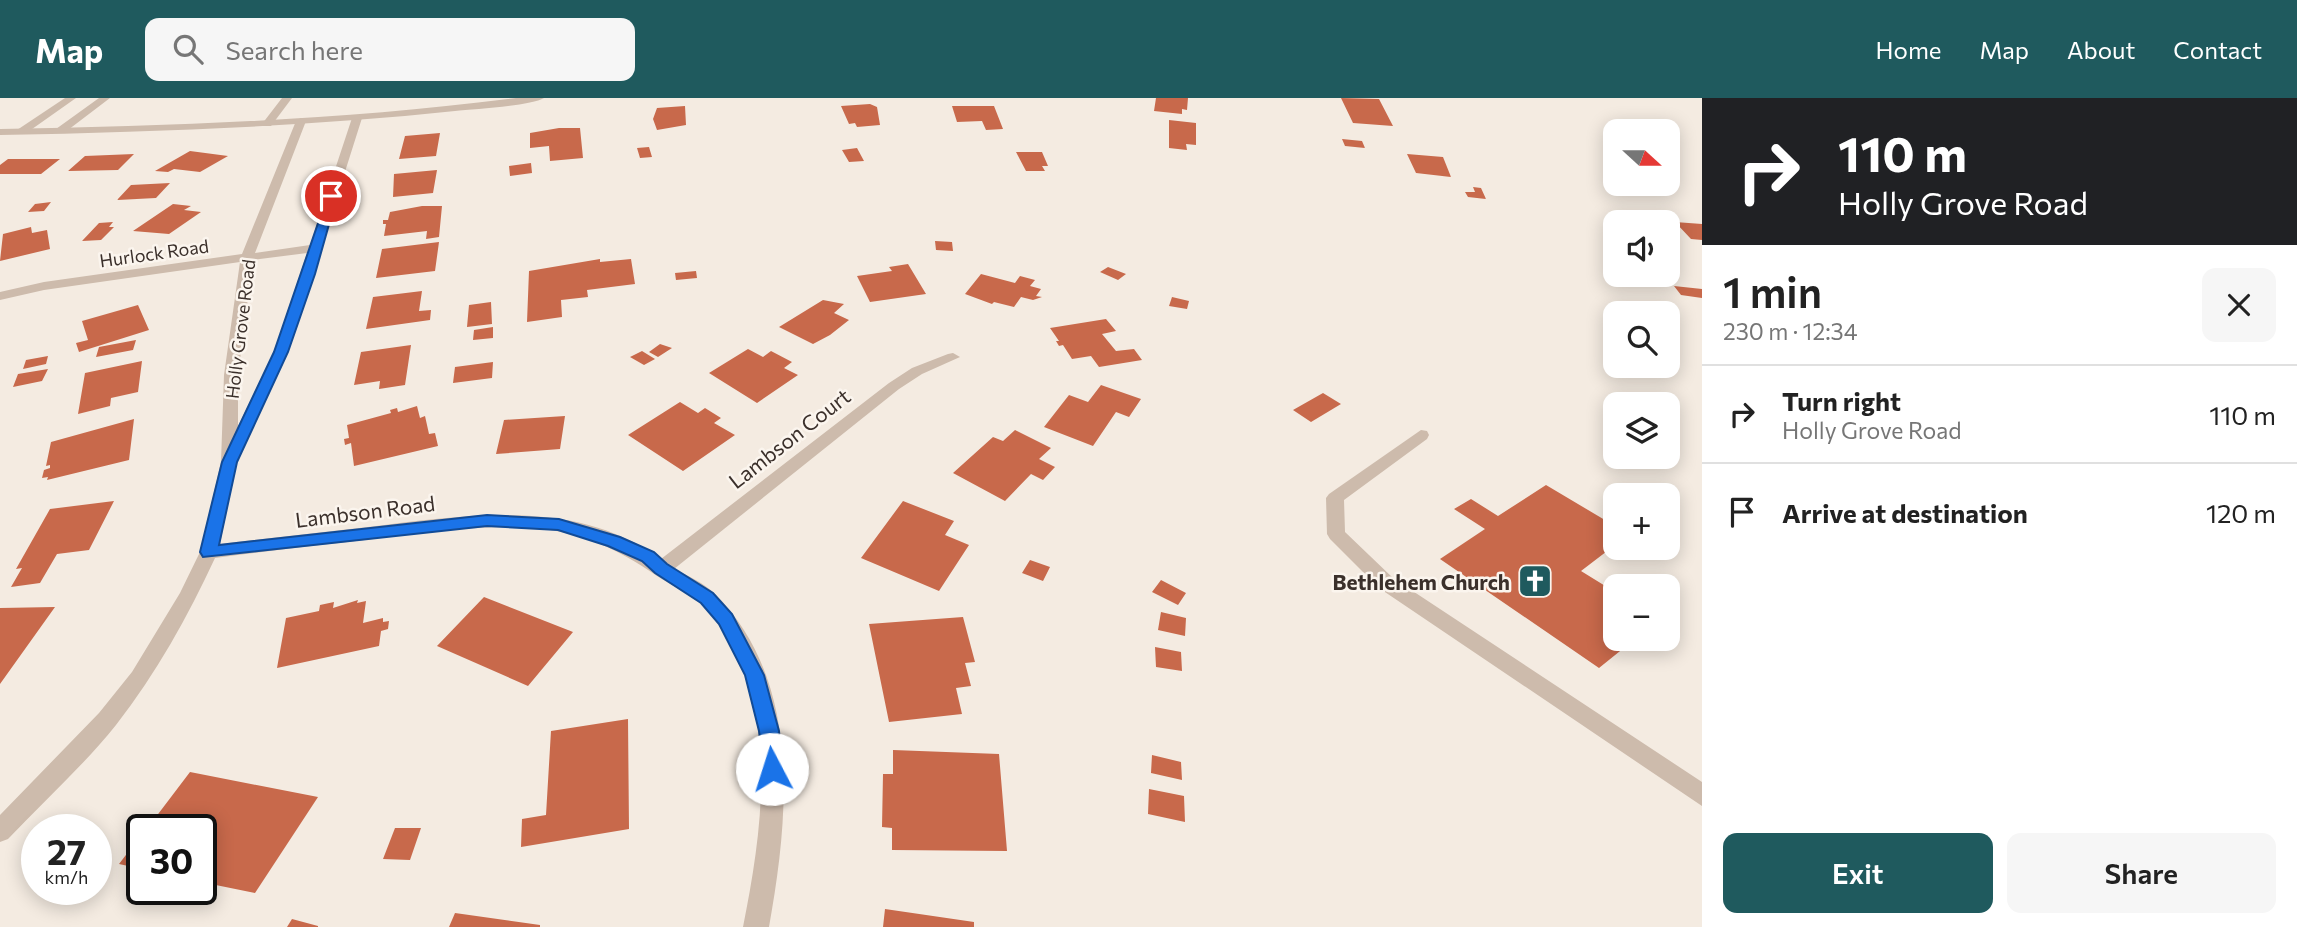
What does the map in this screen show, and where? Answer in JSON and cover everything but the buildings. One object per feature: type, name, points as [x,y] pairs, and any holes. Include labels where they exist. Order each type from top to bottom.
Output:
[{"type":"street","points":[[21,132],[71,98]]},
{"type":"street","points":[[60,131],[105,98]]},
{"type":"street","points":[[267,124],[287,98]]},
{"type":"street","points":[[0,132],[267,124],[357,118],[539,98]]},
{"type":"street","name":"Holly Grove Road","points":[[229,462],[281,352],[309,274],[314,248],[357,118]]},
{"type":"street","name":"Holly Grove Road","points":[[0,831],[107,720],[139,678],[188,596],[209,552],[229,462],[232,375],[247,257],[301,121]]},
{"type":"street","name":"Hurlock Road","points":[[0,296],[44,286],[314,248]]},
{"type":"street","name":"Lambson Court","points":[[661,569],[894,386],[917,371],[953,357]]},
{"type":"street","points":[[1421,435],[1335,498],[1336,534],[1386,583],[1702,795]]},
{"type":"street","name":"Lambson Road","points":[[209,552],[434,525],[514,521],[559,524],[648,557],[661,569],[707,598],[726,619],[755,675],[769,731],[774,787],[769,864],[757,927]]},
{"type":"place","name":"Bethlehem Church","points":[[1535,581]]},
{"type":"route","points":[[331,196],[314,248],[309,274],[281,352],[229,462],[209,552],[487,521],[559,524],[614,541],[648,557],[661,569],[707,598],[726,619],[755,675],[769,731],[772,769]]}]
